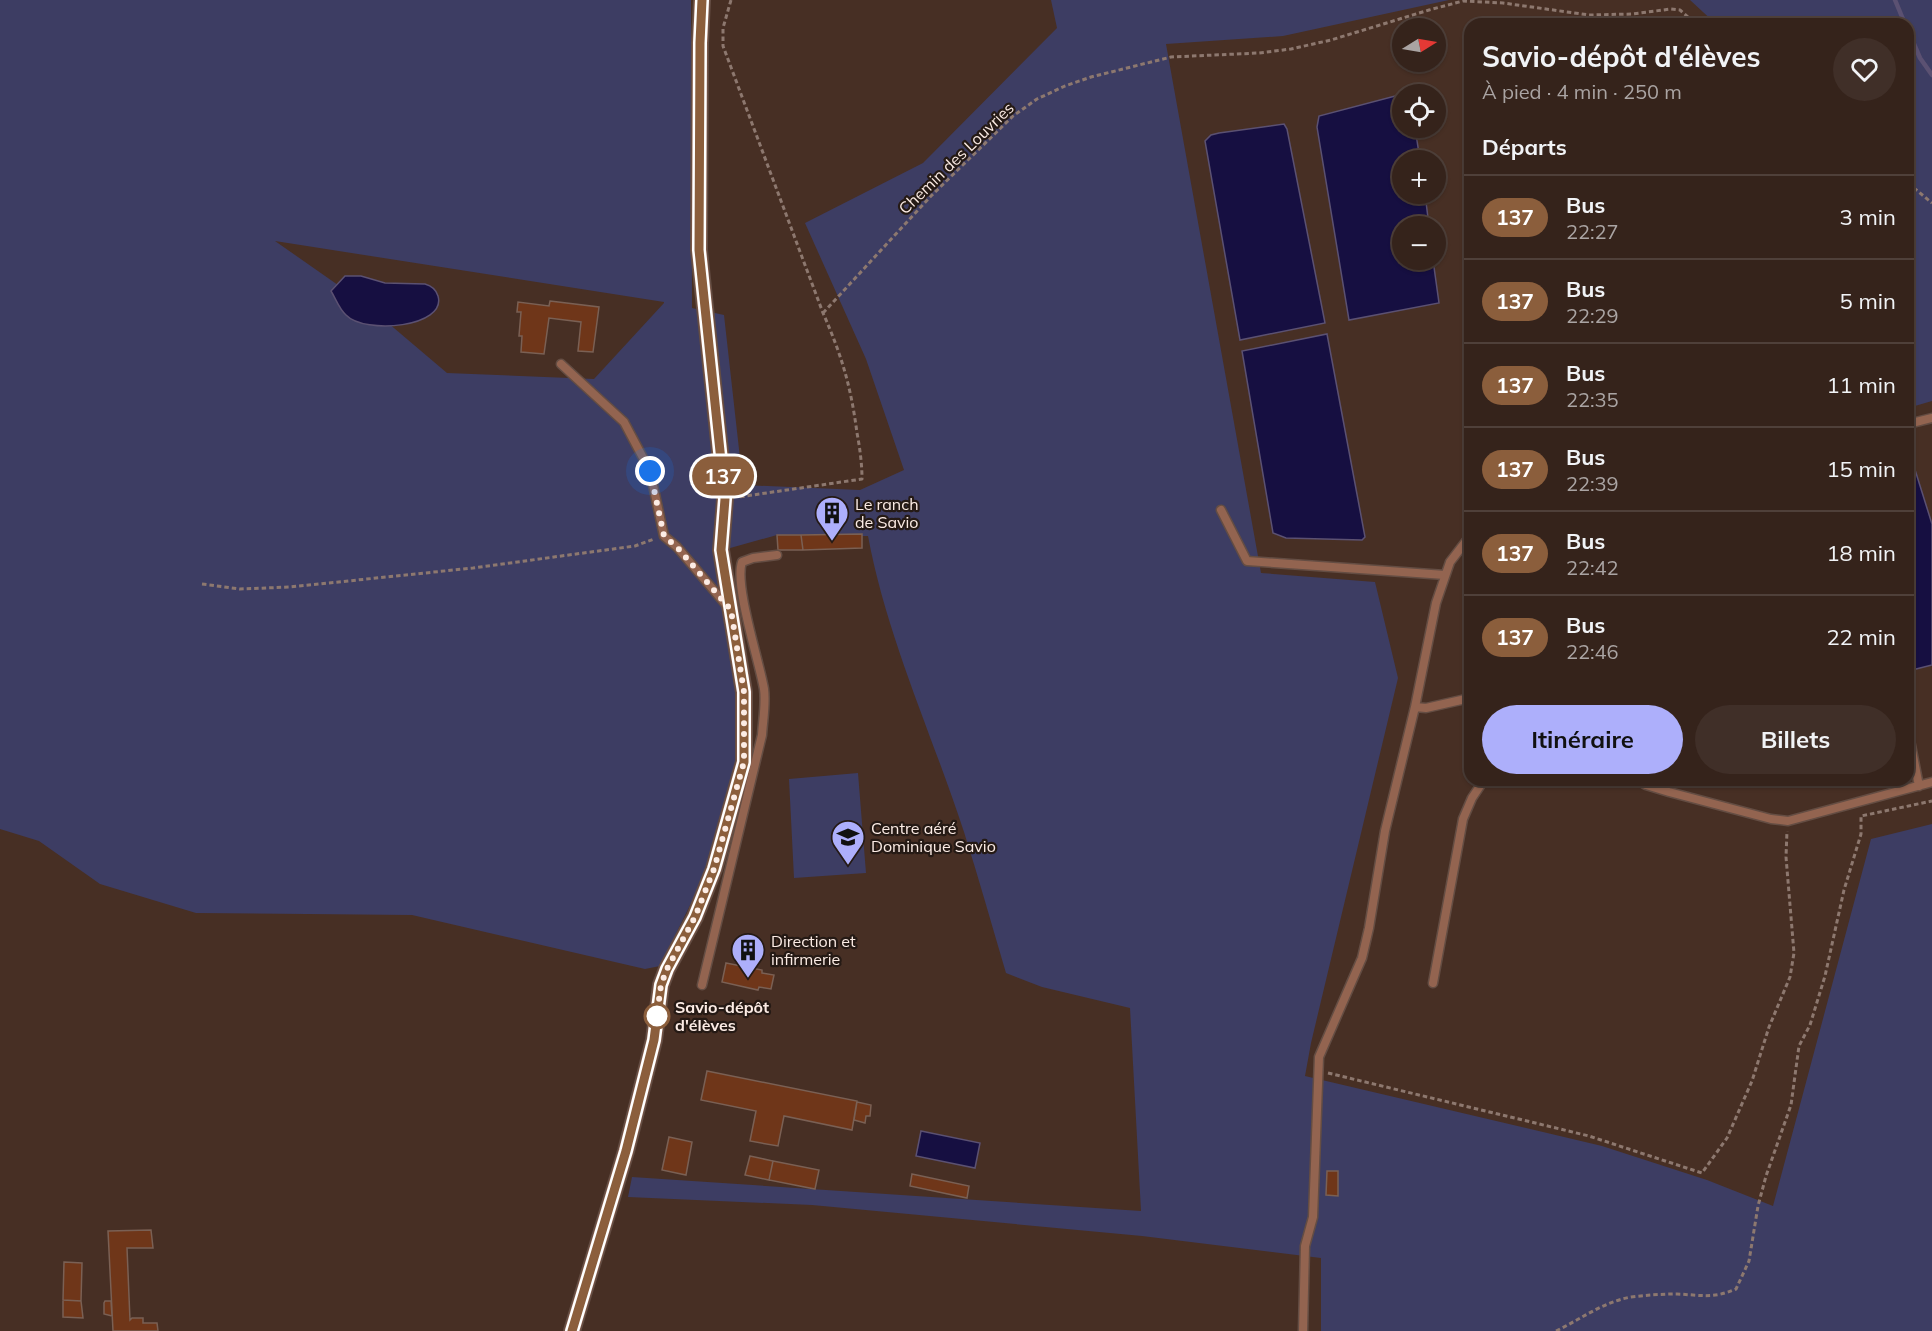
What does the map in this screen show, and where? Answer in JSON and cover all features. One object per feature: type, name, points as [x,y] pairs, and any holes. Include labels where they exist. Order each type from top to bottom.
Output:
[{"type":"street","points":[[572,1331],[626,1151],[654,1040],[661,985],[695,917],[714,869],[744,762],[744,692],[721,550],[725,499],[699,250],[702,0]]},
{"type":"lane","points":[[561,364],[624,422],[650,471],[664,536],[677,547],[731,610]]},
{"type":"lane","points":[[1914,422],[1932,418]]},
{"type":"lane","points":[[1221,510],[1247,561],[1445,575]]},
{"type":"lane","points":[[1303,1331],[1305,1246],[1313,1217],[1319,1057],[1362,958],[1384,831],[1415,707],[1428,633],[1445,575],[1456,553],[1464,543]]},
{"type":"lane","points":[[702,985],[762,735],[765,692],[741,589],[739,570],[742,562],[777,555]]},
{"type":"lane","points":[[1415,707],[1426,708],[1464,699]]},
{"type":"lane","points":[[1914,761],[1919,786]]},
{"type":"lane","points":[[1649,786],[1771,819],[1788,821],[1932,782]]},
{"type":"lane","points":[[1433,983],[1463,819],[1480,786]]},
{"type":"path","points":[[725,499],[862,479],[851,391],[840,351],[823,313],[723,46],[723,28],[731,0]]},
{"type":"path","name":"Chemin des Louvries","points":[[823,313],[931,196],[1013,116],[1037,99],[1091,77],[1171,57],[1291,50],[1464,2],[1503,3],[1589,15],[1632,14],[1671,9],[1680,10],[1689,18]]},
{"type":"path","points":[[1914,188],[1932,203]]},
{"type":"path","points":[[202,584],[240,589],[290,587],[473,568],[635,546],[664,536]]},
{"type":"path","points":[[1556,1331],[1603,1305],[1629,1298],[1657,1294],[1704,1297],[1721,1295],[1736,1289],[1749,1261],[1758,1206],[1766,1176],[1791,1105],[1799,1047],[1810,1025],[1820,994],[1844,890],[1861,834],[1861,816],[1932,801]]},
{"type":"path","points":[[1318,1070],[1589,1136],[1702,1173],[1727,1138],[1752,1081],[1769,1027],[1790,976],[1794,953],[1786,857],[1788,821]]},
{"type":"shaded area","points":[[0,0],[691,0],[692,308],[724,315],[743,485],[860,490],[904,470],[866,359],[805,223],[923,163],[1057,28],[1051,0],[1449,0],[1283,36],[1166,44],[1261,573],[1375,582],[1398,678],[1305,1076],[1602,1146],[1707,1180],[1773,1206],[1871,839],[1932,824],[1932,1331],[1321,1331],[1321,1258],[1142,1236],[812,1205],[628,1197],[632,1177],[1141,1211],[1130,1008],[1042,987],[1006,973],[964,832],[898,649],[876,574],[868,536],[861,534],[777,535],[716,552],[736,693],[739,762],[702,881],[660,966],[645,969],[412,915],[196,913],[100,884],[39,841],[0,829]],"holes":[[[275,241],[664,302],[594,379],[447,373],[368,306]]]},
{"type":"shaded area","points":[[1690,0],[1932,0],[1932,401],[1914,406],[1914,18],[1710,18]]},
{"type":"shaded area","points":[[1392,97],[1392,138],[1417,138],[1418,150],[1392,150],[1392,204],[1426,204],[1428,216],[1392,216],[1392,270],[1434,270],[1439,303],[1349,320],[1317,127],[1319,116]]},
{"type":"shaded area","points":[[1284,124],[1287,129],[1325,323],[1240,340],[1205,141],[1211,135],[1219,133]]},
{"type":"shaded area","points":[[345,276],[361,276],[385,283],[425,284],[433,288],[437,294],[437,307],[430,315],[402,325],[370,325],[356,321],[339,307],[331,291]]},
{"type":"shaded area","points":[[1327,334],[1365,537],[1362,540],[1286,538],[1273,533],[1242,351]]},
{"type":"shaded area","points":[[1914,467],[1932,524],[1932,665],[1914,670]]},
{"type":"shaded area","points":[[858,773],[866,873],[794,878],[789,779]]},
{"type":"shaded area","points":[[921,1131],[980,1143],[975,1168],[916,1156]]},
{"type":"building","points":[[550,301],[599,307],[593,352],[578,351],[581,322],[549,318],[544,354],[521,352],[522,336],[519,336],[521,312],[517,312],[518,302],[549,306]]},
{"type":"building","name":"Le ranch de Savio","points":[[862,534],[862,548],[803,550],[801,535]]},
{"type":"building","points":[[777,535],[801,535],[803,550],[778,550]]},
{"type":"building","name":"Direction et infirmerie","points":[[726,963],[762,970],[762,973],[774,975],[771,989],[759,987],[758,990],[722,982]]},
{"type":"building","points":[[707,1071],[857,1101],[852,1130],[784,1116],[778,1146],[750,1141],[756,1111],[701,1100]]},
{"type":"building","points":[[857,1102],[871,1105],[870,1116],[866,1116],[865,1123],[854,1120]]},
{"type":"building","points":[[669,1137],[692,1142],[686,1175],[662,1170]]},
{"type":"building","points":[[750,1156],[773,1161],[769,1180],[745,1175]]},
{"type":"building","points":[[773,1161],[819,1170],[815,1189],[769,1180]]},
{"type":"building","points":[[1327,1171],[1338,1171],[1338,1196],[1326,1195]]},
{"type":"building","points":[[912,1174],[969,1186],[967,1198],[910,1186]]},
{"type":"building","points":[[151,1230],[153,1248],[127,1248],[130,1320],[143,1318],[143,1323],[157,1323],[158,1331],[113,1331],[108,1231]]},
{"type":"building","points":[[64,1262],[82,1263],[81,1301],[63,1300]]},
{"type":"building","points":[[63,1300],[81,1301],[83,1318],[63,1317]]},
{"type":"building","points":[[105,1301],[111,1301],[112,1316],[104,1314]]},
{"type":"waterway","points":[[1895,0],[1902,18]]},
{"type":"waterway","points":[[1914,44],[1920,58],[1932,75]]},
{"type":"bus line","name":"137","points":[[572,1331],[626,1151],[654,1040],[661,985],[695,917],[714,869],[744,762],[744,692],[721,550],[725,499],[699,250],[702,0]]},
{"type":"place","name":"Le ranch de Savio","points":[[832,542]]},
{"type":"place","name":"Centre aéré Dominique Savio","points":[[848,866]]},
{"type":"place","name":"Direction et infirmerie","points":[[748,979]]},
{"type":"place","name":"Savio-dépôt d'élèves","points":[[657,1016]]},
{"type":"route","points":[[650,471],[664,536],[677,547],[731,610],[744,692],[744,762],[714,869],[695,917],[667,969],[661,985],[656,1022],[657,1016]]}]
